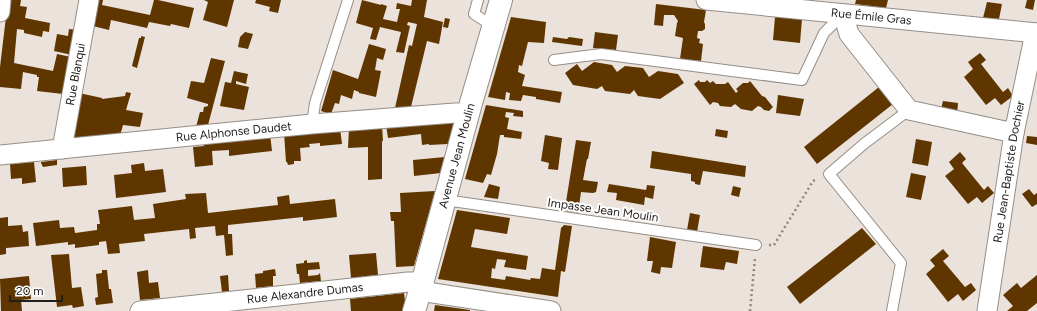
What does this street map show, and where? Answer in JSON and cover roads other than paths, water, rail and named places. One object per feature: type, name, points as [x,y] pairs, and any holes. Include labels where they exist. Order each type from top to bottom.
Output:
[{"type":"main road","name":"Avenue Jean Moulin","points":[[414,311],[501,0]]},
{"type":"street","points":[[0,12],[1,0]]},
{"type":"street","name":"Rue Blanqui","points":[[62,149],[89,0]]},
{"type":"street","name":"Rue Émile Gras","points":[[706,0],[1036,33]]},
{"type":"street","points":[[843,14],[849,34],[909,110],[1014,133]]},
{"type":"street","name":"Rue Jean-Baptiste Dochier","points":[[987,311],[1014,133],[1036,33]]},
{"type":"street","name":"Rue Alphonse Daudet","points":[[0,155],[312,124],[469,113]]},
{"type":"street","name":"Rue Alexandre Dumas","points":[[140,311],[408,282],[414,282],[421,287],[485,306],[551,311]]},
{"type":"lane","points":[[312,124],[315,103],[348,0]]},
{"type":"lane","points":[[478,0],[474,14],[494,26]]},
{"type":"lane","points":[[554,60],[601,54],[802,80],[824,33],[843,14]]},
{"type":"lane","points":[[892,311],[901,263],[829,174],[864,143],[909,110]]},
{"type":"lane","name":"Impasse Jean Moulin","points":[[445,200],[756,245]]}]
